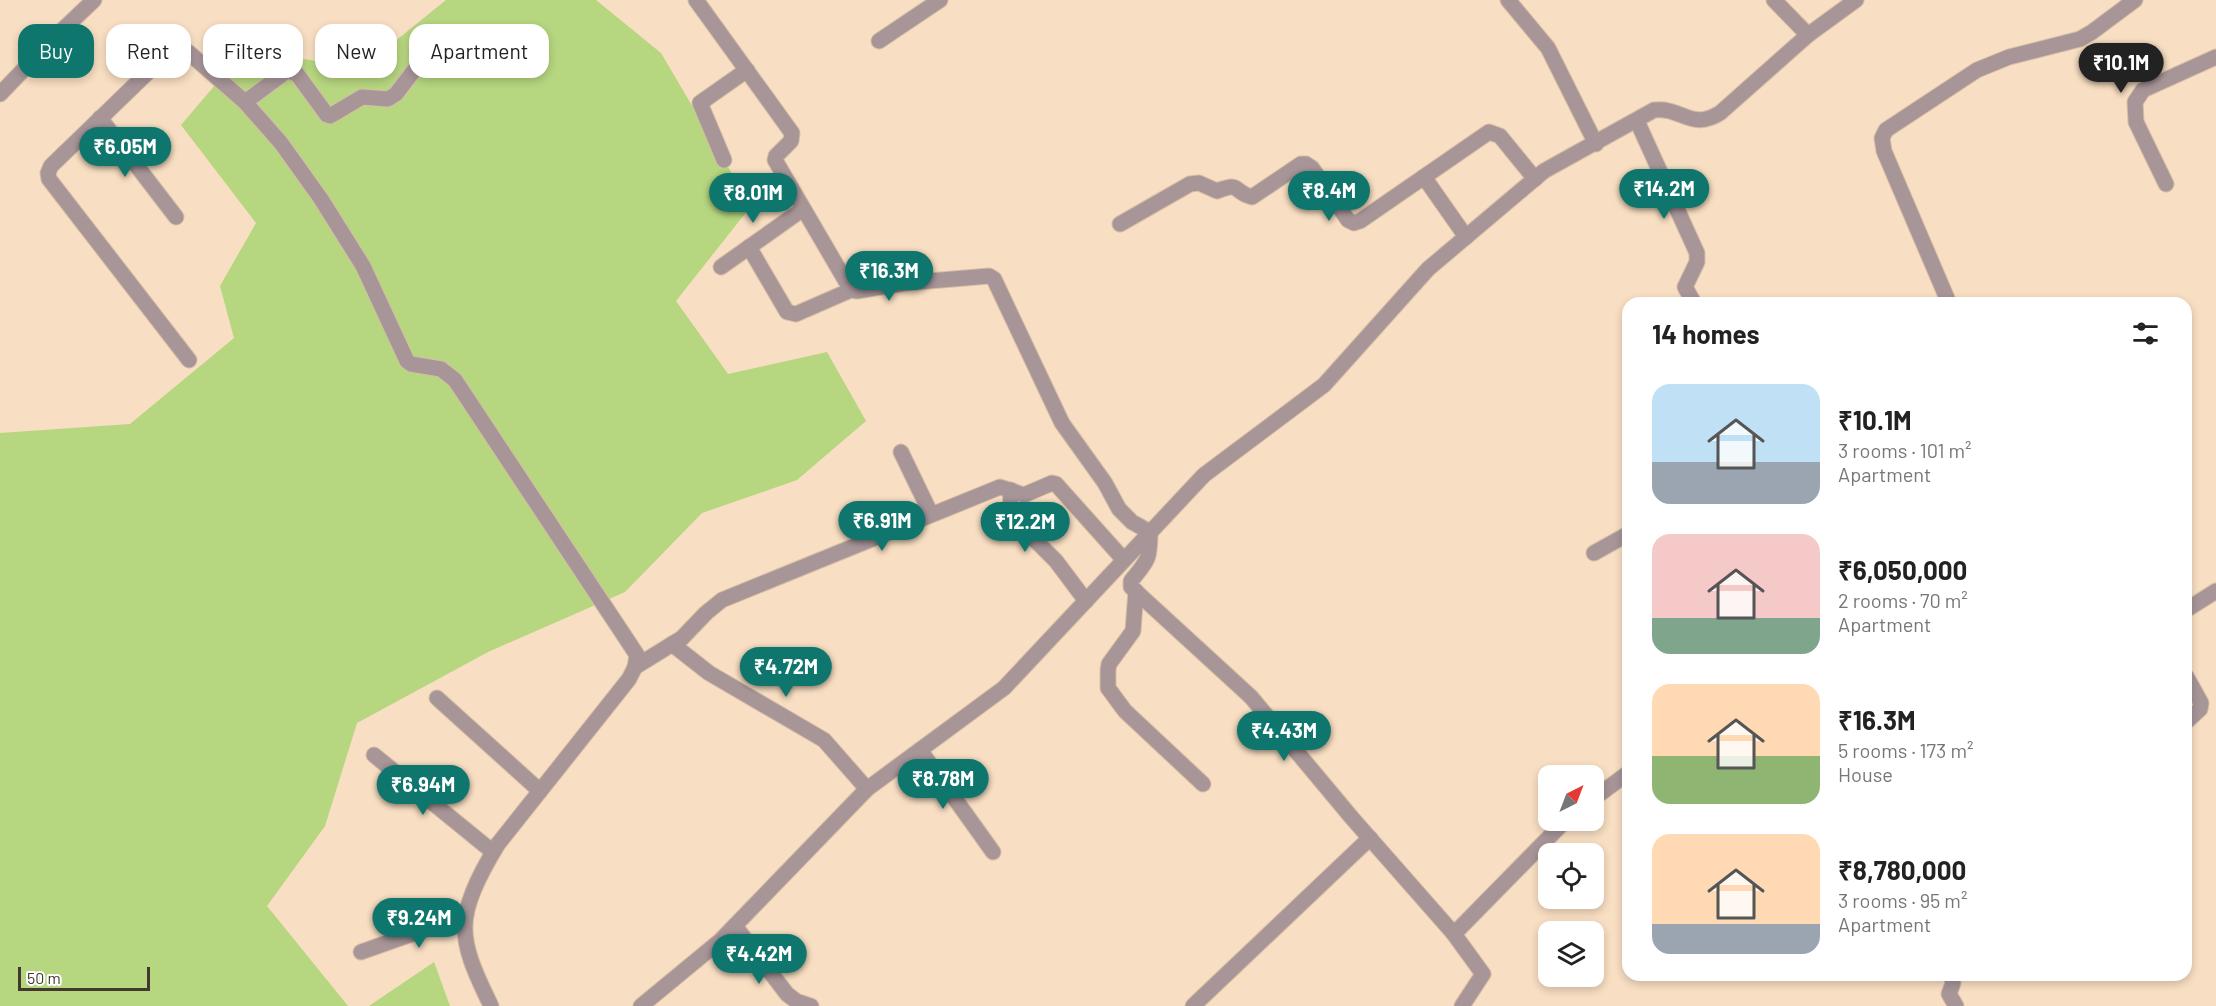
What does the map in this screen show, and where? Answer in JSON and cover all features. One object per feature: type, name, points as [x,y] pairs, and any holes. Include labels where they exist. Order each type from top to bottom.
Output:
[{"type":"street","points":[[0,94],[94,0]]},
{"type":"street","points":[[696,0],[792,133],[791,141],[776,156],[775,160],[851,290]]},
{"type":"street","points":[[879,41],[940,0]]},
{"type":"street","points":[[1508,0],[1548,48],[1596,144]]},
{"type":"street","points":[[1774,0],[1808,35]]},
{"type":"street","points":[[641,1006],[721,940],[867,789],[1004,688],[1204,475],[1324,385],[1428,269],[1534,179],[1544,171],[1654,110],[1662,109],[1704,122],[1711,119],[1808,35],[1856,0]]},
{"type":"street","points":[[1946,297],[1884,151],[1882,138],[1886,130],[1977,70],[2009,57],[2080,39],[2135,0]]},
{"type":"street","points":[[189,360],[50,179],[48,172],[51,166],[171,50],[179,49],[188,52],[245,102],[281,143],[345,235],[380,301],[404,357],[411,364],[441,369],[454,380],[637,655],[635,667],[628,679],[487,862],[466,915],[465,929],[479,980],[490,1006]]},
{"type":"street","points":[[2166,184],[2136,122],[2135,102],[2143,90],[2216,57]]},
{"type":"street","points":[[724,160],[700,103],[747,70]]},
{"type":"street","points":[[245,102],[287,71],[292,71],[297,74],[330,116],[362,97],[388,99],[396,94],[409,77]]},
{"type":"street","points":[[100,118],[176,217]]},
{"type":"street","points":[[1637,121],[1696,253],[1697,262],[1685,287],[1691,297]]},
{"type":"street","points":[[1120,224],[1190,184],[1198,183],[1216,191],[1229,185],[1252,196],[1301,164],[1312,168],[1348,220],[1354,223],[1489,132],[1500,136],[1534,179]]},
{"type":"street","points":[[1424,177],[1466,237]]},
{"type":"street","points":[[721,267],[803,209]]},
{"type":"street","points":[[749,247],[787,312],[791,314],[796,314],[851,290],[989,276],[994,279],[1062,423],[1101,477],[1125,517],[1150,532]]},
{"type":"street","points":[[901,452],[931,514]]},
{"type":"street","points":[[635,667],[672,644],[722,600],[1000,487],[1024,495],[1052,483],[1061,487],[1124,560]]},
{"type":"street","points":[[1011,490],[1010,511],[1013,519],[1056,561],[1086,601]]},
{"type":"street","points":[[1150,532],[1150,555],[1131,581],[1131,587],[1251,697],[1454,934],[1483,974],[1462,1006]]},
{"type":"street","points":[[1594,553],[1622,537]]},
{"type":"street","points":[[1136,591],[1132,631],[1109,664],[1108,688],[1125,711],[1203,784]]},
{"type":"street","points":[[2192,606],[2216,591]]},
{"type":"street","points":[[672,644],[709,673],[824,740],[867,789]]},
{"type":"street","points":[[2192,686],[2202,703],[2200,709],[2192,716]]},
{"type":"street","points":[[437,698],[540,791]]},
{"type":"street","points":[[920,750],[993,852]]},
{"type":"street","points":[[374,755],[493,852]]},
{"type":"street","points":[[1604,791],[1622,777]]},
{"type":"street","points":[[1454,934],[1555,831]]},
{"type":"street","points":[[1193,1006],[1370,838]]},
{"type":"street","points":[[361,952],[466,915]]},
{"type":"street","points":[[735,926],[787,994],[796,1001],[811,1006]]},
{"type":"street","points":[[1952,981],[1949,994],[1956,1006]]},
{"type":"green space","points":[[446,0],[596,0],[661,53],[751,206],[676,301],[728,374],[827,352],[866,421],[797,480],[702,513],[625,592],[488,652],[357,723],[325,826],[267,906],[348,1006],[0,1006],[0,433],[130,424],[234,338],[220,286],[256,223],[181,125],[221,78],[303,78],[303,59],[315,61],[315,78],[397,78],[397,40],[409,30],[409,78],[549,78],[549,24],[416,24]]},
{"type":"green space","points":[[434,962],[450,1006],[369,1006]]}]
